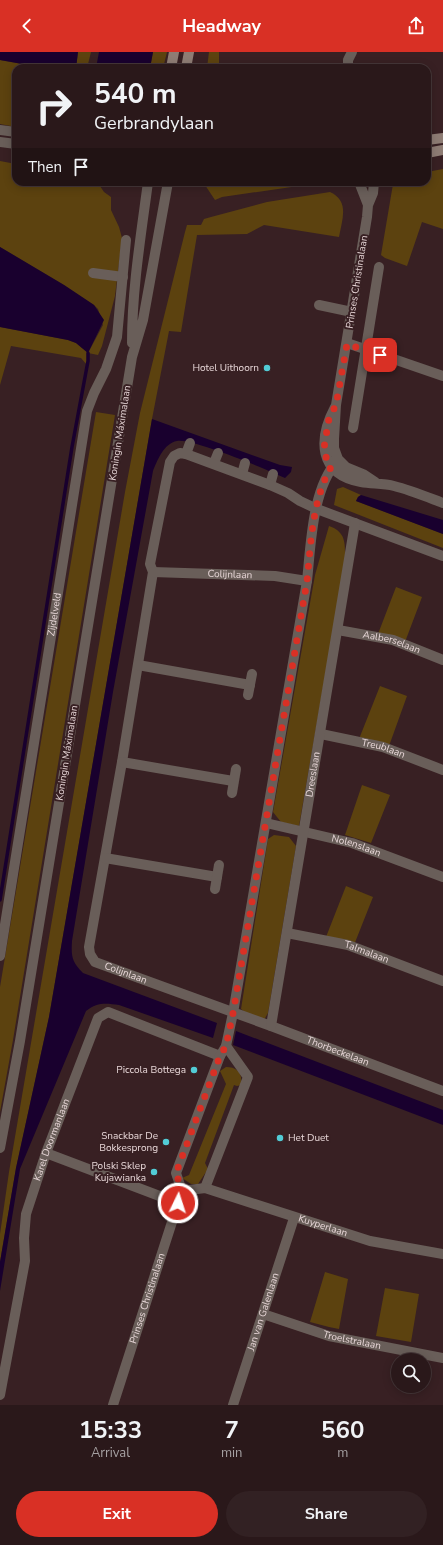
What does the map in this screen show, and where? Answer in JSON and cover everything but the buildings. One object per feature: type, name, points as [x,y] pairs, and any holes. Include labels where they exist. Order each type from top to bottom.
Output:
[{"type":"main road","points":[[172,64],[174,52]]},
{"type":"main road","points":[[187,64],[189,52]]},
{"type":"main road","points":[[431,140],[443,138]]},
{"type":"main road","points":[[431,152],[443,150]]},
{"type":"street","points":[[348,64],[348,60],[352,52]]},
{"type":"street","points":[[0,130],[12,132]]},
{"type":"street","points":[[0,142],[12,144]]},
{"type":"street","name":"Koningin Máximalaan","points":[[132,357],[132,318],[147,186]]},
{"type":"street","name":"Koningin Máximalaan","points":[[0,1148],[20,1041],[132,357],[143,320],[167,186]]},
{"type":"street","name":"Prinses Christinalaan","points":[[361,186],[368,205]]},
{"type":"street","name":"Prinses Christinalaan","points":[[338,459],[334,448],[336,405],[347,344],[368,205],[374,193],[374,186]]},
{"type":"street","name":"Zijdelveld","points":[[0,956],[87,411],[106,369],[117,337],[126,240]]},
{"type":"street","points":[[353,428],[380,267]]},
{"type":"street","points":[[94,273],[123,277]]},
{"type":"street","points":[[319,304],[352,312]]},
{"type":"street","points":[[347,344],[443,376]]},
{"type":"street","name":"Prinses Christinalaan","points":[[331,467],[325,455],[324,448],[329,418],[336,405]]},
{"type":"street","points":[[190,443],[186,454],[214,463],[270,485],[317,509],[443,556]]},
{"type":"street","name":"Colijnlaan","points":[[186,454],[180,453],[174,456],[170,462],[150,564],[153,572],[122,762],[89,948],[94,962],[233,1013]]},
{"type":"street","points":[[214,463],[218,453]]},
{"type":"street","points":[[226,1046],[248,1077],[205,1188],[182,1191],[176,1173],[220,1056],[226,1046],[233,1013],[307,581],[311,535],[323,481],[331,467],[338,459],[346,467],[363,474],[375,482]]},
{"type":"street","points":[[242,474],[245,463]]},
{"type":"street","points":[[331,467],[335,472],[349,479],[393,486],[443,503]]},
{"type":"street","points":[[270,485],[273,474]]},
{"type":"street","name":"Dreeslaan","points":[[271,1026],[321,734],[355,523]]},
{"type":"street","name":"Colijnlaan","points":[[153,572],[275,576],[307,581]]},
{"type":"street","name":"Aalberselaan","points":[[338,630],[393,640],[443,660]]},
{"type":"street","points":[[138,665],[249,690],[252,674]]},
{"type":"street","name":"Treublaan","points":[[321,734],[383,747],[443,770]]},
{"type":"street","points":[[122,762],[233,781]]},
{"type":"street","points":[[232,793],[236,769]]},
{"type":"street","name":"Nolenslaan","points":[[266,823],[352,843],[443,877]]},
{"type":"street","points":[[105,858],[217,877]]},
{"type":"street","points":[[215,889],[219,865]]},
{"type":"street","name":"Talmalaan","points":[[287,933],[348,945],[443,981]]},
{"type":"street","name":"Karel Doormanlaan","points":[[0,1395],[25,1261],[24,1238],[26,1214],[46,1153],[98,1018],[108,1012],[220,1056]]},
{"type":"street","name":"Thorbeckelaan","points":[[233,1013],[443,1090]]},
{"type":"street","points":[[46,1153],[178,1203]]},
{"type":"street","name":"Kuyperlaan","points":[[205,1188],[294,1218],[370,1241],[443,1254]]},
{"type":"street","name":"Prinses Christinalaan","points":[[113,1405],[182,1191]]},
{"type":"street","name":"Jan van Galenlaan","points":[[233,1405],[294,1218]]},
{"type":"street","name":"Troelstralaan","points":[[263,1314],[329,1336],[443,1358]]},
{"type":"shaded area","points":[[0,52],[78,52],[76,64],[22,64],[0,60]]},
{"type":"shaded area","points":[[78,52],[91,52],[88,64],[76,64]]},
{"type":"shaded area","points":[[99,52],[153,52],[151,64],[97,64]]},
{"type":"shaded area","points":[[153,52],[167,52],[164,64],[151,64]]},
{"type":"shaded area","points":[[209,52],[219,52],[219,64],[208,64]]},
{"type":"shaded area","points":[[0,60],[22,64],[12,64],[12,126],[0,124]]},
{"type":"shaded area","points":[[0,161],[12,163],[12,186],[100,186],[104,192],[111,197],[111,210],[119,227],[122,238],[115,296],[102,346],[98,355],[88,353],[103,325],[98,309],[64,285],[0,247]]},
{"type":"shaded area","points":[[443,169],[443,229],[422,222],[407,266],[385,258],[381,255],[393,186],[431,186],[431,171]]},
{"type":"shaded area","points":[[206,186],[298,186],[222,197],[215,200]]},
{"type":"shaded area","points":[[330,192],[340,200],[342,206],[343,218],[339,237],[264,225],[247,234],[197,235],[181,332],[169,331],[152,419],[49,1017],[16,1168],[0,1262],[0,1234],[9,1172],[125,492],[140,413],[187,225],[201,225],[204,219],[267,202]]},
{"type":"shaded area","points":[[0,247],[64,285],[94,305],[104,320],[88,353],[76,343],[68,340],[0,327]]},
{"type":"shaded area","points":[[0,327],[68,340],[76,343],[88,353],[87,365],[81,358],[11,346],[0,385]]},
{"type":"shaded area","points":[[96,412],[115,415],[0,1112],[0,987]]},
{"type":"shaded area","points":[[152,419],[280,465],[292,467],[291,472],[285,478],[213,449],[185,441],[172,442],[168,445],[157,462],[153,471],[113,692],[72,941],[72,955],[76,966],[83,973],[217,1023],[213,1038],[119,1005],[102,1004],[94,1006],[86,1011],[20,1169],[0,1291],[0,1262],[16,1168],[49,1017]]},
{"type":"shaded area","points":[[343,487],[361,495],[356,501],[443,534],[443,548],[334,505],[337,489]]},
{"type":"shaded area","points":[[361,495],[443,520],[443,534],[356,501]]},
{"type":"shaded area","points":[[329,526],[342,535],[345,544],[345,561],[299,826],[281,822],[273,812],[315,575]]},
{"type":"shaded area","points":[[396,587],[422,597],[405,642],[378,634]]},
{"type":"shaded area","points":[[380,686],[407,696],[389,746],[359,739]]},
{"type":"shaded area","points":[[362,785],[390,795],[371,843],[345,835]]},
{"type":"shaded area","points":[[274,835],[289,837],[296,846],[268,1013],[264,1020],[241,1009],[268,839]]},
{"type":"shaded area","points":[[346,886],[373,897],[354,945],[326,937]]},
{"type":"shaded area","points":[[236,1031],[443,1110],[443,1125],[233,1045]]},
{"type":"shaded area","points":[[226,1067],[233,1068],[240,1074],[241,1085],[234,1085],[205,1163],[208,1169],[198,1184],[191,1184],[182,1178],[189,1175],[226,1084],[220,1071]]},
{"type":"shaded area","points":[[325,1272],[348,1279],[339,1329],[310,1322]]},
{"type":"shaded area","points":[[385,1288],[419,1294],[411,1342],[376,1336]]},
{"type":"waterway","points":[[0,900],[72,447],[88,361],[88,353]]},
{"type":"place","name":"Hotel Uithoorn","points":[[267,368]]},
{"type":"place","name":"Piccola Bottega","points":[[194,1070]]},
{"type":"place","name":"Het Duet","points":[[280,1138]]},
{"type":"place","name":"Snackbar De Bokkesprong","points":[[166,1142]]},
{"type":"place","name":"Polski Sklep Kujawianka","points":[[154,1172]]},
{"type":"route","points":[[178,1203],[182,1191],[176,1173],[220,1056],[226,1046],[233,1013],[307,581],[311,535],[323,481],[331,467],[325,455],[324,448],[329,418],[336,405],[347,344],[380,355]]}]
